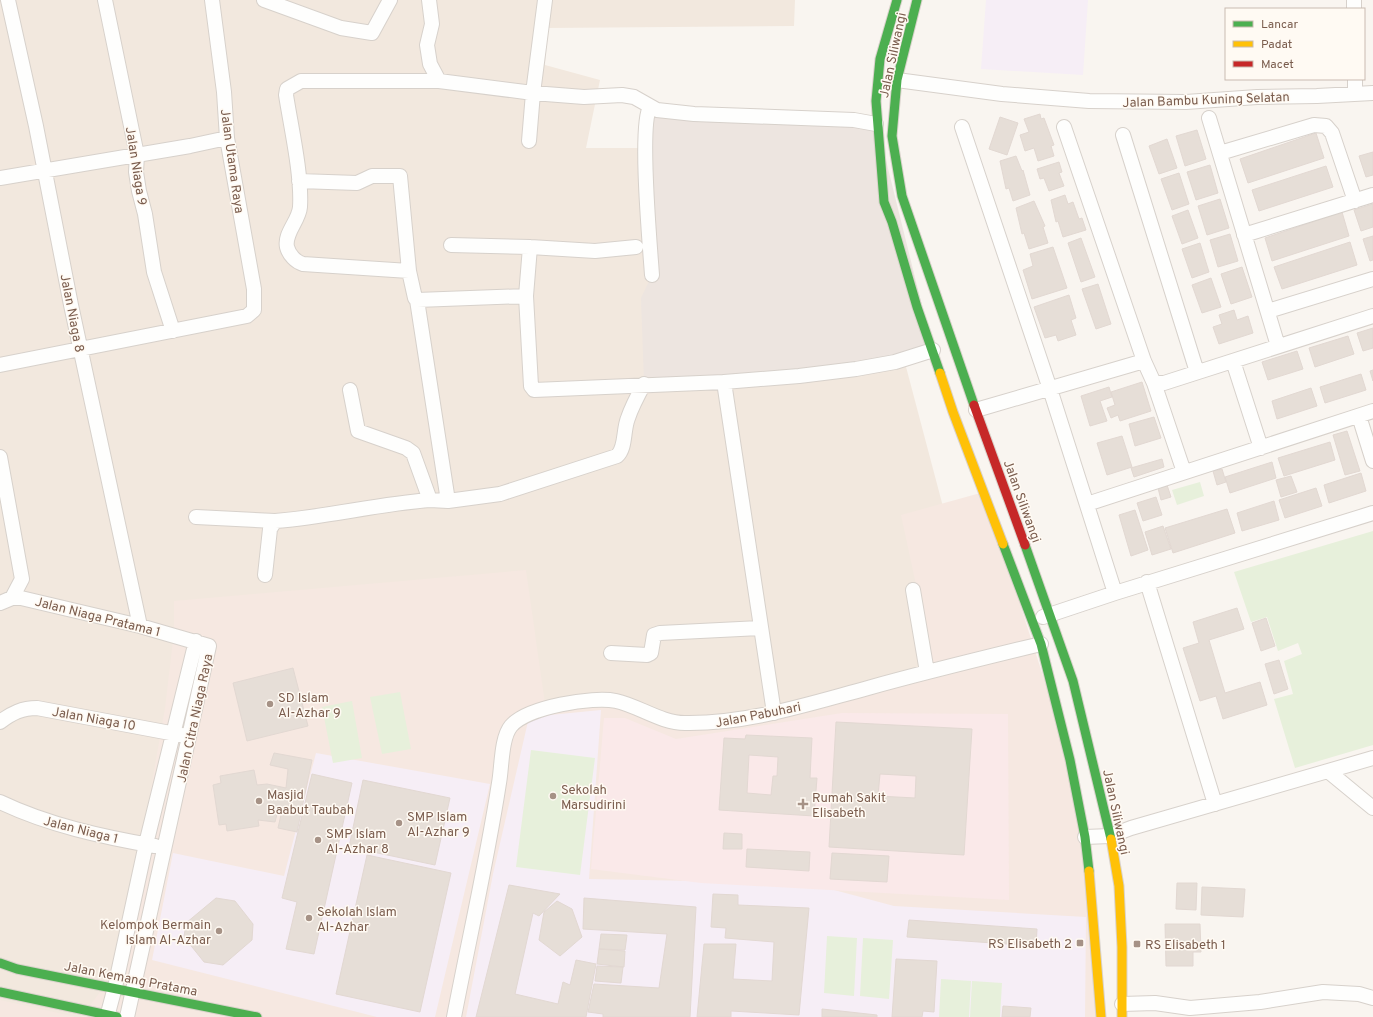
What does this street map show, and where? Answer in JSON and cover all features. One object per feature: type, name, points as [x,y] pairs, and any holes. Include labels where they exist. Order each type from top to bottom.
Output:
[{"type":"main road","name":"Jalan Siliwangi","points":[[897,0],[880,59],[876,101],[876,124],[884,202],[892,222],[917,307],[953,412],[1041,644],[1070,760],[1085,837],[1094,922],[1101,1017]]},
{"type":"main road","name":"Jalan Siliwangi","points":[[917,0],[897,80],[892,136],[902,196],[958,364],[1051,615],[1073,681],[1110,836],[1119,886],[1122,1010]]},
{"type":"main road","name":"Jalan Kemang Pratama","points":[[0,963],[18,969],[115,987],[257,1017]]},
{"type":"main road","points":[[0,992],[110,1016]]},
{"type":"street","name":"Jalan Niaga 8","points":[[8,0],[46,171],[80,350],[140,626]]},
{"type":"street","name":"Jalan Niaga 9","points":[[105,0],[137,155],[136,172],[145,214],[153,265],[160,296],[173,331]]},
{"type":"street","points":[[264,0],[341,28],[372,33],[390,0]]},
{"type":"street","points":[[429,0],[432,24],[427,45],[430,64],[439,81]]},
{"type":"street","points":[[529,140],[533,93],[545,0]]},
{"type":"street","name":"Jalan Utama Raya","points":[[173,331],[247,316],[254,310],[254,295],[228,138],[215,1]]},
{"type":"street","name":"Jalan Bambu Kuning Selatan","points":[[897,80],[1002,94],[1089,101],[1186,102],[1373,93]]},
{"type":"street","points":[[1355,80],[1355,93]]},
{"type":"street","points":[[409,271],[298,263],[290,255],[287,247],[287,239],[300,209],[299,181],[286,95],[287,89],[291,85],[301,81],[439,81],[533,93],[584,97],[622,95],[634,97],[650,107],[664,111],[694,114],[840,119],[876,124]]},
{"type":"street","points":[[650,107],[646,120],[646,148],[652,275]]},
{"type":"street","points":[[1209,118],[1278,346]]},
{"type":"street","points":[[1220,153],[1314,125],[1326,126],[1332,133],[1355,201]]},
{"type":"street","points":[[962,127],[1050,389],[1115,593]]},
{"type":"street","points":[[1064,127],[1144,361],[1154,383],[1184,472]]},
{"type":"street","points":[[1123,135],[1197,372]]},
{"type":"street","points":[[0,178],[228,138]]},
{"type":"street","points":[[299,181],[357,183],[372,176],[400,176],[409,271],[413,295],[417,300],[448,500]]},
{"type":"street","points":[[1244,235],[1373,195]]},
{"type":"street","points":[[451,245],[530,247],[595,252],[636,247]]},
{"type":"street","points":[[530,247],[526,296],[531,386],[534,390],[644,384],[724,382],[856,369],[895,362],[933,350]]},
{"type":"street","points":[[1268,311],[1373,279]]},
{"type":"street","points":[[417,300],[526,296]]},
{"type":"street","points":[[1154,383],[1164,383],[1373,316]]},
{"type":"street","points":[[0,365],[173,331]]},
{"type":"street","points":[[976,410],[1144,361]]},
{"type":"street","points":[[1233,361],[1261,448]]},
{"type":"street","points":[[724,382],[774,713]]},
{"type":"street","points":[[196,517],[275,521],[322,516],[400,502],[448,500],[500,494],[616,456],[621,450],[627,420],[632,405],[644,384]]},
{"type":"street","points":[[350,390],[358,431],[406,448],[413,453],[430,500]]},
{"type":"street","points":[[1087,504],[1373,411]]},
{"type":"street","points":[[1359,416],[1373,461]]},
{"type":"street","points":[[0,457],[22,579],[6,600]]},
{"type":"street","points":[[1032,620],[1051,615],[1147,582],[1373,513]]},
{"type":"street","points":[[265,575],[270,529],[275,521]]},
{"type":"street","points":[[1147,582],[1215,804]]},
{"type":"street","points":[[913,590],[927,672]]},
{"type":"street","name":"Jalan Niaga Pratama 1","points":[[6,600],[21,598],[140,626],[196,641]]},
{"type":"street","points":[[611,653],[647,655],[652,648],[652,638],[654,635],[660,633],[760,628]]},
{"type":"street","name":"Jalan Citra Niaga Raya","points":[[110,1016],[146,844],[172,732],[196,641],[210,647],[127,1017]]},
{"type":"street","name":"Jalan Pabuhari","points":[[454,1017],[500,783],[505,736],[510,727],[519,718],[540,710],[577,701],[614,701],[678,723],[709,723],[774,713],[927,672],[1041,644]]},
{"type":"street","name":"Jalan Niaga 10","points":[[0,722],[14,712],[26,708],[37,708],[172,732],[190,738]]},
{"type":"street","points":[[1085,837],[1110,836],[1131,828],[1373,758]]},
{"type":"street","points":[[1328,771],[1373,808]]},
{"type":"street","name":"Jalan Niaga 1","points":[[0,802],[20,812],[56,824],[165,847]]},
{"type":"street","points":[[1122,1010],[1155,1003],[1198,1007],[1260,1002],[1324,992],[1359,994],[1373,998]]},
{"type":"shaded area","points":[[0,0],[795,0],[794,26],[547,28],[545,65],[600,80],[586,148],[646,148],[855,174],[1078,1017],[0,1017]]},
{"type":"shaded area","points":[[986,0],[1088,0],[1083,75],[981,69]]},
{"type":"shaded area","points":[[648,111],[877,124],[933,350],[894,363],[644,384],[641,298],[652,275]]},
{"type":"shaded area","points":[[984,492],[1070,760],[1103,1017],[81,1017],[120,966],[165,708],[174,632],[174,601],[526,570],[545,704],[627,698],[660,724],[769,712],[935,674],[901,515]]},
{"type":"shaded area","name":"Sekolah Marsudirini","points":[[601,710],[589,879],[808,883],[894,906],[1086,917],[1085,1017],[466,1017],[493,874],[529,717]]},
{"type":"shaded area","name":"Rumah Sakit Elisabeth","points":[[842,713],[1008,714],[1009,900],[701,883],[591,869],[604,718],[625,718],[676,739]]},
{"type":"shaded area","name":"Sekolah Islam Al-Azhar","points":[[316,753],[490,784],[435,1017],[377,1017],[152,960],[173,853],[284,876]]},
{"type":"shaded area","points":[[0,1000],[76,1017],[0,1017]]},
{"type":"green space","points":[[1200,482],[1204,496],[1177,505],[1172,490]]},
{"type":"green space","points":[[1373,531],[1373,745],[1295,768],[1274,699],[1293,694],[1284,661],[1302,654],[1298,643],[1278,651],[1267,617],[1251,622],[1234,572]]},
{"type":"green space","points":[[400,692],[411,749],[382,754],[370,697]]},
{"type":"green space","points":[[352,701],[362,758],[333,763],[322,707]]},
{"type":"green space","points":[[531,750],[595,758],[580,875],[516,867]]},
{"type":"green space","points":[[827,936],[857,938],[854,996],[824,993]]},
{"type":"green space","points":[[863,938],[893,940],[889,999],[860,996]]},
{"type":"green space","points":[[941,979],[971,981],[969,1017],[939,1017]]},
{"type":"green space","points":[[972,981],[1002,983],[1000,1017],[970,1017]]},
{"type":"building","points":[[1040,114],[1041,119],[1044,118],[1054,145],[1051,146],[1054,156],[1038,161],[1034,148],[1025,151],[1020,135],[1029,132],[1024,119]]},
{"type":"building","points":[[1000,117],[1018,123],[1007,155],[989,149]]},
{"type":"building","points":[[1197,130],[1206,159],[1185,166],[1176,136]]},
{"type":"building","points":[[1316,133],[1324,158],[1248,183],[1240,159]]},
{"type":"building","points":[[1167,139],[1177,168],[1159,174],[1149,146]]},
{"type":"building","points":[[1373,152],[1373,175],[1366,177],[1359,156]]},
{"type":"building","points":[[1016,156],[1022,171],[1023,170],[1030,195],[1013,201],[1009,188],[1006,189],[1000,161]]},
{"type":"building","points":[[1059,162],[1062,172],[1059,173],[1064,186],[1049,191],[1044,178],[1040,179],[1037,169]]},
{"type":"building","points":[[1210,165],[1218,193],[1196,200],[1187,172]]},
{"type":"building","points":[[1326,166],[1333,187],[1259,211],[1252,190]]},
{"type":"building","points":[[1179,173],[1189,204],[1172,210],[1161,179]]},
{"type":"building","points":[[1065,195],[1068,204],[1073,202],[1079,219],[1082,218],[1086,230],[1063,237],[1058,221],[1056,222],[1051,200]]},
{"type":"building","points":[[1220,199],[1229,228],[1207,235],[1198,206]]},
{"type":"building","points":[[1034,201],[1045,226],[1043,227],[1048,243],[1029,249],[1024,233],[1022,234],[1016,208]]},
{"type":"building","points":[[1373,204],[1373,227],[1361,231],[1354,210]]},
{"type":"building","points":[[1188,210],[1198,238],[1182,244],[1172,216]]},
{"type":"building","points":[[1342,212],[1349,236],[1272,261],[1265,238]]},
{"type":"building","points":[[1230,234],[1238,261],[1218,267],[1210,240]]},
{"type":"building","points":[[1373,236],[1373,260],[1370,261],[1363,239]]},
{"type":"building","points":[[1081,238],[1095,277],[1081,282],[1068,243]]},
{"type":"building","points":[[1350,242],[1357,265],[1282,289],[1274,267]]},
{"type":"building","points":[[1200,243],[1209,272],[1192,278],[1182,249]]},
{"type":"building","points":[[1053,247],[1067,288],[1032,299],[1023,270],[1033,266],[1030,254]]},
{"type":"building","points":[[1242,267],[1252,297],[1231,304],[1221,274]]},
{"type":"building","points":[[1211,278],[1221,307],[1202,313],[1192,285]]},
{"type":"building","points":[[1098,284],[1111,324],[1096,329],[1082,289]]},
{"type":"building","points":[[1069,295],[1076,318],[1071,320],[1076,335],[1058,341],[1056,335],[1045,338],[1034,307]]},
{"type":"building","points":[[1234,310],[1237,320],[1248,316],[1253,333],[1219,344],[1213,327],[1222,324],[1219,315]]},
{"type":"building","points":[[1373,328],[1373,348],[1363,351],[1357,333]]},
{"type":"building","points":[[1348,336],[1354,354],[1315,367],[1309,348]]},
{"type":"building","points":[[1297,351],[1303,369],[1268,380],[1262,362]]},
{"type":"building","points":[[1373,370],[1373,381],[1370,371]]},
{"type":"building","points":[[1361,374],[1366,390],[1325,403],[1320,387]]},
{"type":"building","points":[[1142,382],[1151,411],[1120,421],[1118,415],[1111,418],[1107,408],[1115,405],[1111,392]]},
{"type":"building","points":[[1109,387],[1112,397],[1100,401],[1107,421],[1090,426],[1081,396]]},
{"type":"building","points":[[1311,388],[1317,406],[1277,419],[1272,401]]},
{"type":"building","points":[[1154,417],[1161,438],[1135,446],[1129,424]]},
{"type":"building","points":[[1347,431],[1360,471],[1345,475],[1333,435]]},
{"type":"building","points":[[1122,436],[1132,467],[1107,475],[1097,443]]},
{"type":"building","points":[[1330,442],[1335,460],[1284,476],[1278,458]]},
{"type":"building","points":[[1162,459],[1164,467],[1134,477],[1131,468]]},
{"type":"building","points":[[1272,462],[1276,478],[1230,493],[1225,477]]},
{"type":"building","points":[[1222,469],[1226,482],[1217,485],[1213,471]]},
{"type":"building","points":[[1361,473],[1366,491],[1329,503],[1324,485]]},
{"type":"building","points":[[1291,476],[1297,492],[1281,497],[1276,480]]},
{"type":"building","points":[[1167,485],[1171,497],[1161,500],[1158,488]]},
{"type":"building","points":[[1316,488],[1322,506],[1285,518],[1279,500]]},
{"type":"building","points":[[1156,497],[1162,515],[1143,521],[1137,503]]},
{"type":"building","points":[[1274,501],[1279,520],[1242,531],[1237,513]]},
{"type":"building","points":[[1227,509],[1235,533],[1173,553],[1165,528]]},
{"type":"building","points":[[1135,510],[1148,550],[1131,556],[1119,515]]},
{"type":"building","points":[[1163,526],[1171,549],[1152,555],[1145,532]]},
{"type":"building","points":[[1237,608],[1244,629],[1209,640],[1225,693],[1260,682],[1267,705],[1223,719],[1216,696],[1200,701],[1183,648],[1199,643],[1193,622]]},
{"type":"building","points":[[1266,618],[1275,646],[1261,651],[1252,623]]},
{"type":"building","points":[[1279,660],[1288,689],[1274,694],[1265,664]]},
{"type":"building","name":"SD Islam Al-Azhar 9","points":[[293,668],[308,726],[247,741],[233,683]]},
{"type":"building","points":[[836,722],[972,729],[964,855],[829,847]],"holes":[[[880,774],[916,776],[915,798],[878,796]]]},
{"type":"building","points":[[746,735],[812,738],[810,778],[817,778],[814,816],[719,810],[724,738],[745,739]],"holes":[[[749,755],[778,757],[777,776],[773,776],[771,795],[747,793]]]},
{"type":"building","name":"Masjid Baabut Taubah","points":[[274,753],[312,760],[297,832],[278,828],[281,815],[277,814],[275,822],[258,820],[259,826],[227,831],[226,824],[219,825],[213,785],[221,783],[220,776],[254,770],[257,785],[267,784],[286,788],[288,769],[270,765]]},
{"type":"building","name":"SMP Islam Al-Azhar 8","points":[[312,774],[352,783],[314,954],[286,949],[297,902],[282,898]]},
{"type":"building","name":"SMP Islam Al-Azhar 9","points":[[363,780],[450,798],[435,865],[349,847]]},
{"type":"building","points":[[724,833],[742,834],[742,849],[723,849]]},
{"type":"building","points":[[747,849],[810,852],[809,871],[746,867]]},
{"type":"building","points":[[832,853],[889,856],[887,882],[830,879]]},
{"type":"building","points":[[367,855],[451,873],[420,1012],[336,994]]},
{"type":"building","points":[[1177,883],[1197,883],[1196,910],[1176,909]]},
{"type":"building","points":[[509,885],[560,894],[539,916],[533,913],[515,994],[558,1004],[563,982],[570,985],[576,960],[596,964],[586,1017],[476,1017]]},
{"type":"building","points":[[1202,887],[1245,889],[1243,917],[1201,915]]},
{"type":"building","points":[[713,894],[738,895],[738,905],[809,908],[799,1015],[731,1011],[731,1017],[697,1017],[704,944],[736,944],[733,979],[772,981],[774,942],[725,938],[726,928],[711,927]]},
{"type":"building","name":"Kelompok Bermain Islam Al-Azhar","points":[[216,898],[235,901],[253,924],[252,940],[223,965],[204,962],[184,937],[186,923]]},
{"type":"building","points":[[584,898],[696,907],[690,1017],[603,1017],[603,1014],[588,1012],[594,984],[659,988],[667,934],[583,929]]},
{"type":"building","points":[[557,901],[572,909],[582,937],[560,956],[539,940],[544,912]]},
{"type":"building","points":[[909,920],[1037,929],[1036,946],[907,937]]},
{"type":"building","points":[[1165,924],[1200,924],[1201,952],[1193,952],[1193,966],[1166,966]]},
{"type":"building","points":[[601,934],[627,935],[625,950],[599,949]]},
{"type":"building","points":[[599,949],[625,951],[624,967],[597,964]]},
{"type":"building","points":[[896,959],[937,961],[934,1012],[923,1011],[922,1017],[892,1017]]},
{"type":"building","points":[[597,966],[623,967],[621,983],[595,981]]},
{"type":"building","points":[[1003,1006],[1031,1008],[1030,1017],[1002,1017]]},
{"type":"building","points":[[822,1009],[877,1015],[877,1017],[822,1017]]},
{"type":"traffic: fast","points":[[897,0],[880,59],[876,101],[884,202],[892,222],[917,307],[940,373]]},
{"type":"traffic: fast","points":[[917,0],[897,80],[892,136],[902,196],[974,405]]},
{"type":"traffic: fast","points":[[1003,544],[1041,644],[1070,760],[1085,837],[1089,871]]},
{"type":"traffic: fast","points":[[1025,545],[1073,681],[1111,839]]},
{"type":"traffic: fast","points":[[0,963],[17,969],[257,1017]]},
{"type":"traffic: fast","points":[[0,992],[117,1017]]},
{"type":"traffic: slow","points":[[940,373],[953,412],[1003,544]]},
{"type":"traffic: slow","points":[[1111,839],[1119,886],[1122,947],[1122,1017]]},
{"type":"traffic: slow","points":[[1089,871],[1101,1017]]},
{"type":"traffic: jam","points":[[974,405],[1025,545]]},
{"type":"place","name":"SD Islam Al-Azhar 9","points":[[270,704]]},
{"type":"place","name":"Sekolah Marsudirini","points":[[553,796]]},
{"type":"place","name":"Masjid Baabut Taubah","points":[[259,801]]},
{"type":"place","name":"Rumah Sakit Elisabeth","points":[[803,804]]},
{"type":"place","name":"SMP Islam Al-Azhar 9","points":[[399,823]]},
{"type":"place","name":"SMP Islam Al-Azhar 8","points":[[318,840]]},
{"type":"place","name":"Sekolah Islam Al-Azhar","points":[[309,918]]},
{"type":"place","name":"Kelompok Bermain Islam Al-Azhar","points":[[219,931]]},
{"type":"place","name":"RS Elisabeth 2","points":[[1080,943]]},
{"type":"place","name":"RS Elisabeth 1","points":[[1137,944]]}]
